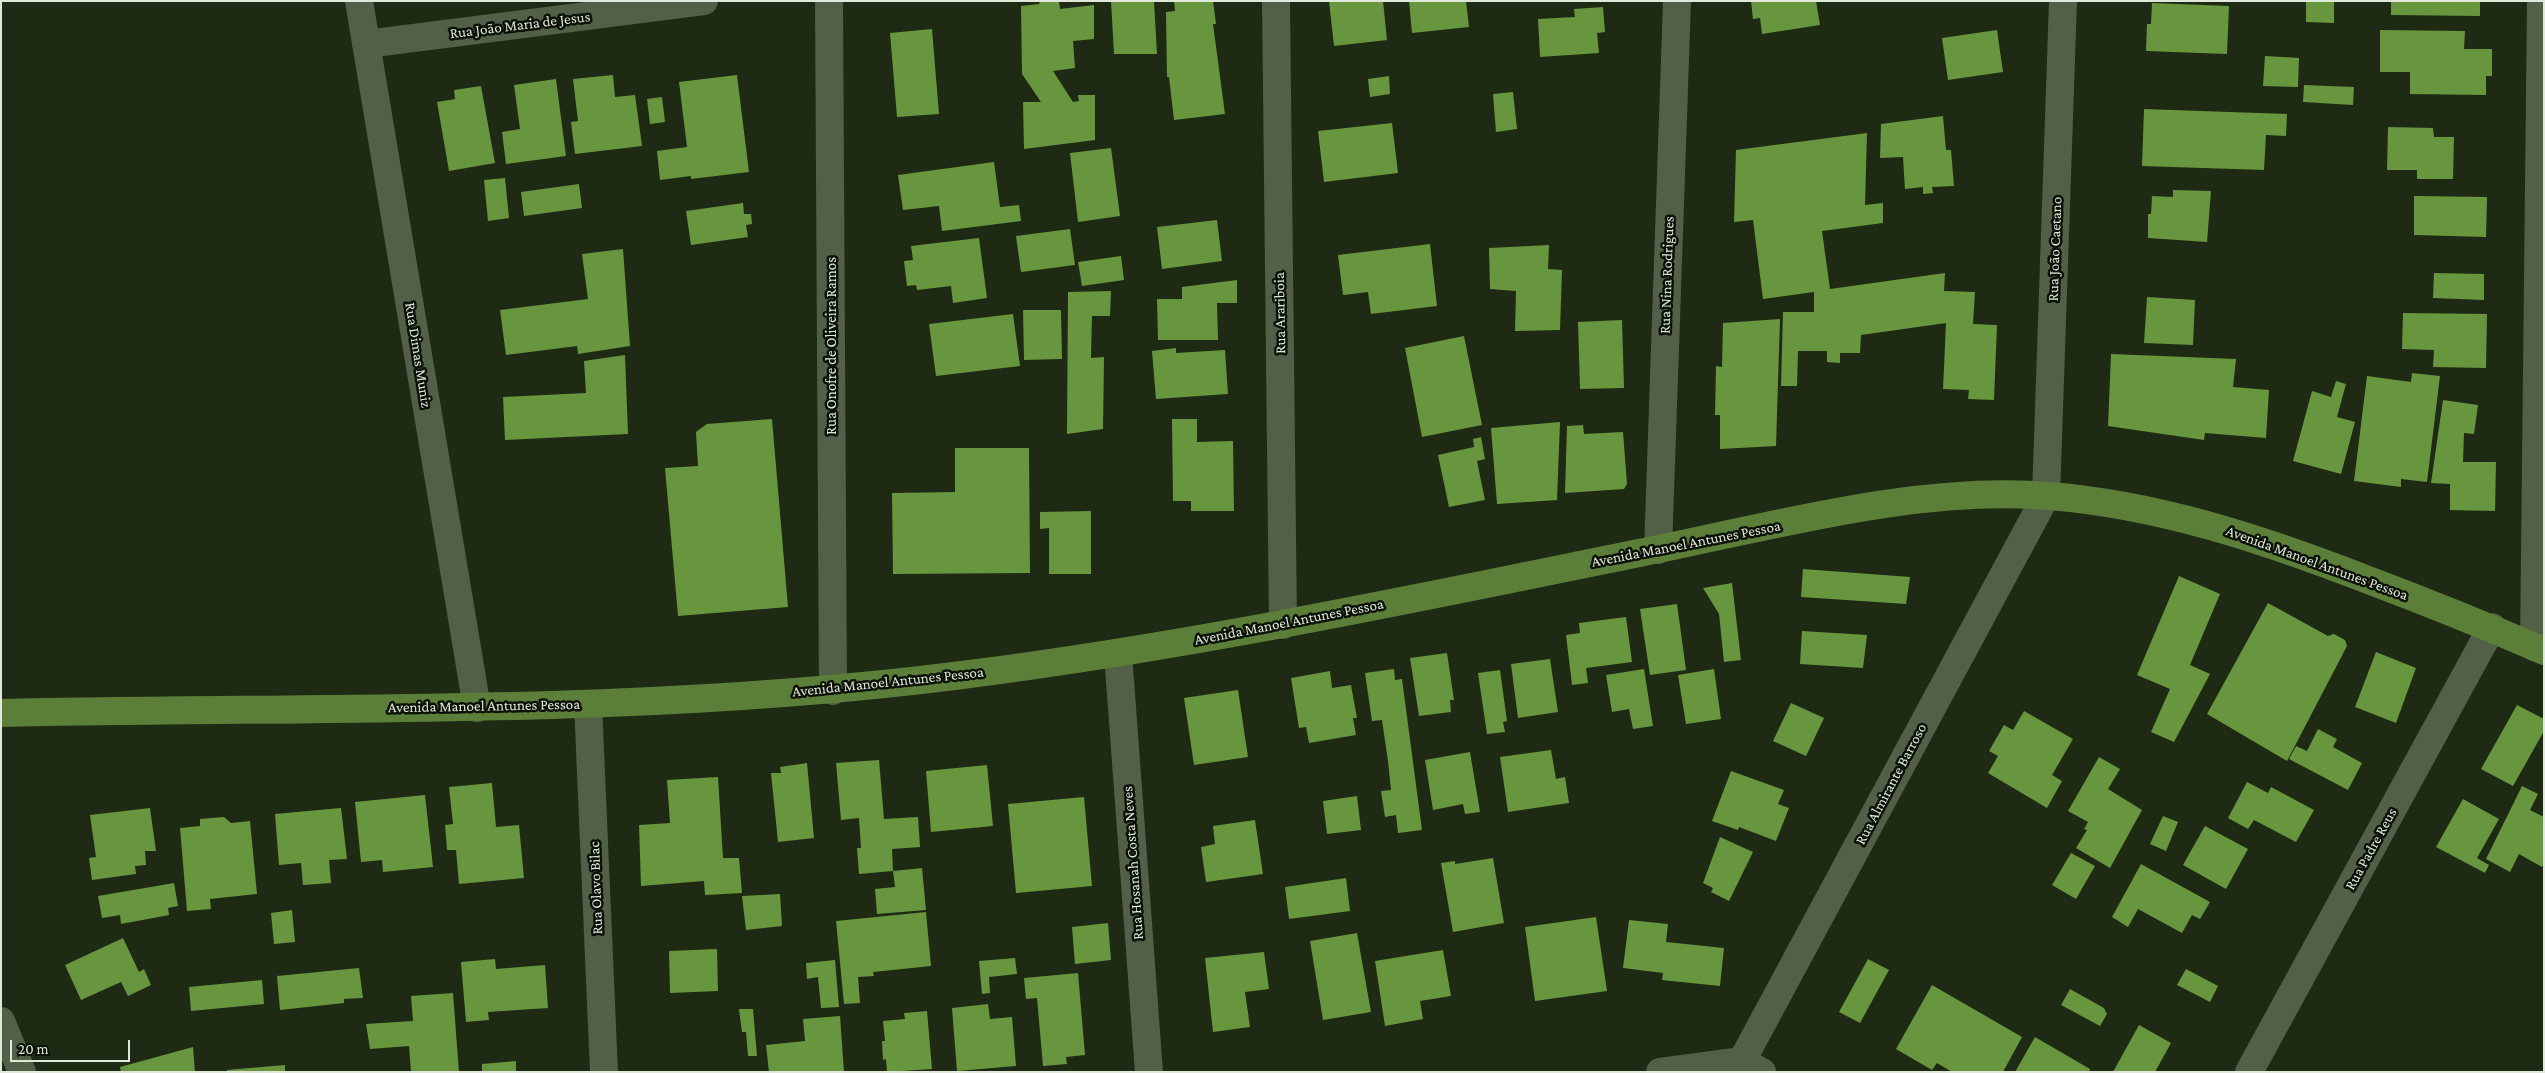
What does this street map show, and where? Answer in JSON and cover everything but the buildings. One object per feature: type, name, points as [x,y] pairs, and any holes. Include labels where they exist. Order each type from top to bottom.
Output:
[{"type":"main road","name":"Avenida Manoel Antunes Pessoa","points":[[1,713],[477,708],[588,704],[834,690],[1118,654],[1283,625],[1870,506],[1977,495],[2046,496],[2130,506],[2208,525],[2289,549],[2492,627],[2539,649]]},
{"type":"street","name":"Rua Dimas Muniz","points":[[359,1],[477,708]]},
{"type":"street","name":"Rua João Maria de Jesus","points":[[366,44],[704,1]]},
{"type":"street","name":"Rua Onofre de Oliveira Ramos","points":[[829,1],[834,690]]},
{"type":"street","name":"Rua Arariboia","points":[[1276,1],[1283,625]]},
{"type":"street","name":"Rua Nina Rodrigues","points":[[1658,550],[1677,1]]},
{"type":"street","name":"Rua João Caetano","points":[[2046,496],[2063,1]]},
{"type":"street","points":[[2539,649],[2541,1]]},
{"type":"street","name":"Rua Almirante Barroso","points":[[1747,1068],[2046,496]]},
{"type":"street","name":"Rua Padre Reus","points":[[2249,1072],[2492,627]]},
{"type":"street","name":"Rua Hosanah Costa Neves","points":[[1118,654],[1149,1072]]},
{"type":"street","name":"Rua Olavo Bilac","points":[[588,704],[604,1072]]},
{"type":"street","points":[[1,1021],[22,1072]]},
{"type":"street","points":[[1660,1072],[1747,1068]]}]
